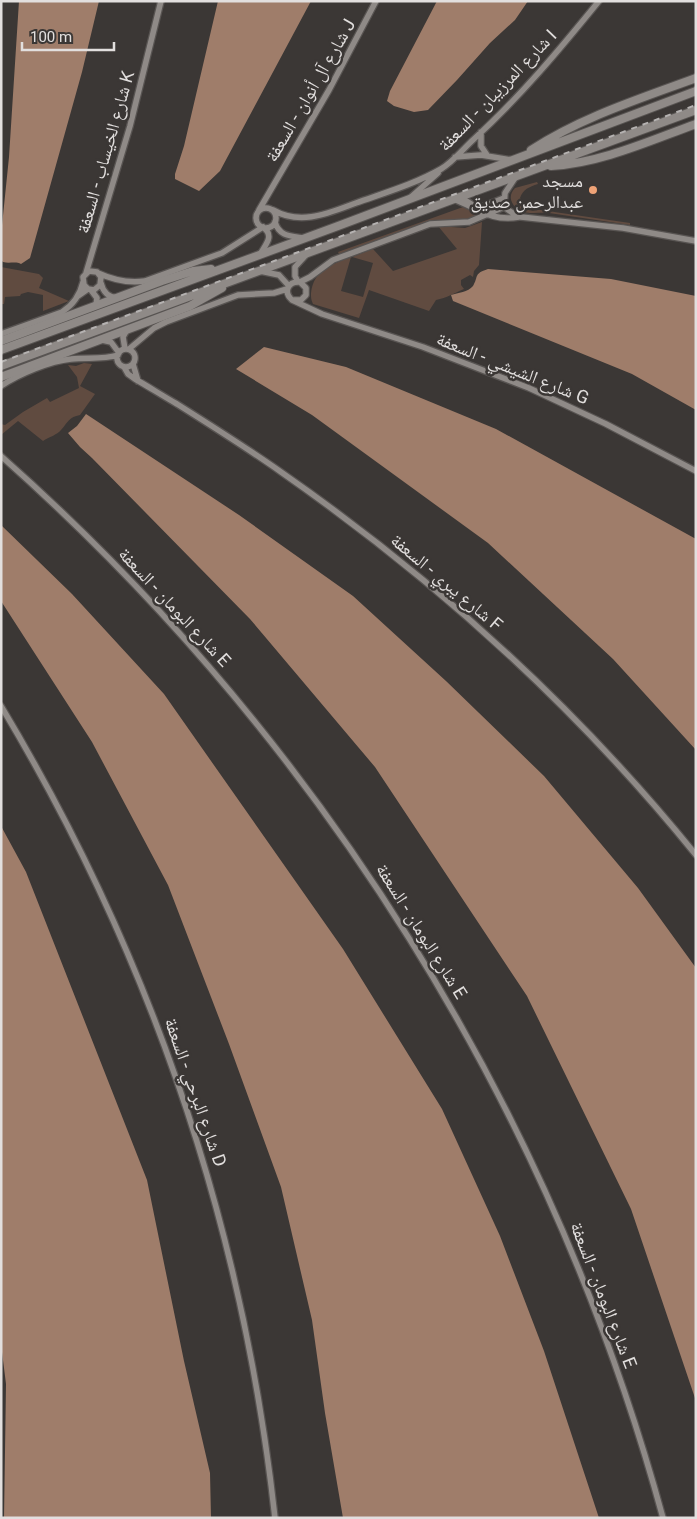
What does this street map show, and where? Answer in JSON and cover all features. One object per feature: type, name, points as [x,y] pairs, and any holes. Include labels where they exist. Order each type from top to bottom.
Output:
[{"type":"main road","points":[[517,159],[560,132],[589,118],[696,78]]},
{"type":"main road","points":[[1,350],[696,91]]},
{"type":"main road","points":[[1,366],[696,110]]},
{"type":"main road","points":[[541,167],[603,157],[696,124]]},
{"type":"main road","points":[[1,341],[187,273],[199,270],[218,270]]},
{"type":"main road","points":[[1,377],[198,302],[230,282]]},
{"type":"street","name":"شارع الخيساب - السعفة K","points":[[86,273],[132,118],[161,1]]},
{"type":"street","name":"شارع آل أنوان - السعفة J","points":[[259,210],[329,90],[376,1]]},
{"type":"street","name":"شارع المرزيبان - السعفة I","points":[[272,210],[290,217],[306,218],[326,215],[414,182],[443,168],[536,76],[599,1]]},
{"type":"street","points":[[481,132],[480,146],[487,156]]},
{"type":"street","points":[[455,157],[474,154],[517,159]]},
{"type":"street","points":[[409,198],[443,168]]},
{"type":"street","points":[[504,207],[507,188],[516,176]]},
{"type":"street","points":[[269,193],[272,210],[276,215],[277,228],[282,233],[303,238]]},
{"type":"street","points":[[456,198],[479,208],[488,215]]},
{"type":"street","points":[[456,198],[488,215],[623,228],[696,241]]},
{"type":"street","points":[[479,208],[504,198]]},
{"type":"street","points":[[138,381],[132,364],[135,356],[144,338],[150,331],[162,324],[232,297],[245,294],[274,293],[288,287],[293,282],[307,279],[328,262],[337,258],[430,224],[464,223],[504,207]]},
{"type":"street","points":[[504,207],[521,217]]},
{"type":"street","points":[[247,236],[253,229],[259,210],[265,208],[272,210]]},
{"type":"street","name":"شارع المرزيبان - السعفة I","points":[[275,221],[290,217]]},
{"type":"street","points":[[256,220],[268,232],[269,238],[261,253]]},
{"type":"street","points":[[1,334],[62,312],[77,297],[83,277],[91,270],[115,279],[138,282],[222,253],[247,236],[269,227],[275,221]]},
{"type":"street","name":"شارع الخيساب - السعفة K","points":[[92,253],[93,263],[98,272]]},
{"type":"street","points":[[306,290],[295,276],[295,267],[308,253]]},
{"type":"street","points":[[260,271],[279,275],[288,287],[288,294],[292,299],[301,300],[317,272]]},
{"type":"street","points":[[98,272],[105,292],[117,298]]},
{"type":"street","points":[[77,297],[90,289],[99,287],[102,282],[115,279]]},
{"type":"street","points":[[83,282],[97,298],[96,305]]},
{"type":"street","name":"شارع الشيشي - السعفة G","points":[[274,293],[292,299],[322,314],[441,354],[529,388],[606,424],[696,471]]},
{"type":"street","points":[[304,297],[312,310]]},
{"type":"street","points":[[128,330],[123,337],[127,349],[133,352],[135,356]]},
{"type":"street","points":[[1,386],[15,378],[61,361],[98,358],[118,354],[144,338]]},
{"type":"street","points":[[94,342],[108,341],[113,344],[118,354],[118,363]]},
{"type":"street","points":[[98,358],[118,363],[124,367],[132,364]]},
{"type":"street","name":"شارع يبري - السعفة F","points":[[124,367],[131,377],[200,418],[298,484],[392,555],[453,605],[511,658],[580,726],[635,784],[696,855]]},
{"type":"street","name":"شارع البومان - السعفة E","points":[[1,456],[56,506],[120,569],[212,668],[318,802],[400,921],[447,998],[478,1054],[549,1199],[585,1282],[616,1367],[663,1518]]},
{"type":"street","name":"شارع البرحي - السعفة D","points":[[1,706],[51,792],[102,894],[137,973],[178,1081],[212,1190],[240,1302],[260,1406],[274,1518]]},
{"type":"shaded area","points":[[19,1],[99,1],[82,72],[30,258],[21,264],[5,263],[1,260],[1,235],[9,157]]},
{"type":"shaded area","points":[[218,1],[311,1],[220,171],[199,191],[175,179],[175,174],[184,146]]},
{"type":"shaded area","points":[[437,1],[528,1],[515,20],[490,43],[428,110],[414,112],[394,106],[387,101],[390,91]]},
{"type":"shaded area","points":[[537,182],[538,184],[529,187],[521,195],[520,198],[527,208],[630,223],[630,225],[519,210],[511,199],[511,194],[515,188]]},
{"type":"shaded area","points":[[463,207],[478,215],[469,220],[431,220],[339,254],[338,252]]},
{"type":"shaded area","points":[[482,222],[479,265],[474,271],[473,277],[470,275],[461,280],[461,285],[464,289],[436,300],[429,311],[369,290],[359,318],[313,304],[311,300],[316,278],[330,266],[351,257],[341,291],[363,297],[373,263],[352,257],[373,249],[393,271],[457,249],[438,226],[465,228]]},
{"type":"shaded area","points":[[1,267],[39,274],[43,278],[39,288],[69,301],[43,311],[43,295],[28,292],[20,296],[5,297],[4,304],[1,304]]},
{"type":"shaded area","points":[[488,269],[611,279],[696,296],[696,410],[632,374],[453,301],[451,295],[471,288],[478,274]]},
{"type":"shaded area","points":[[264,347],[346,367],[496,429],[696,539],[696,750],[613,659],[488,543],[312,415],[236,369]]},
{"type":"shaded area","points":[[84,363],[92,364],[80,386],[95,394],[80,415],[67,422],[55,435],[43,441],[18,421],[1,435],[1,424],[5,425],[47,398],[50,402],[79,388],[77,377],[68,365],[76,366]]},
{"type":"shaded area","points":[[86,414],[239,515],[353,596],[446,681],[544,776],[638,888],[696,968],[696,1401],[631,1209],[527,996],[375,767],[250,619],[68,433],[77,426]]},
{"type":"shaded area","points":[[1,525],[72,594],[164,694],[343,949],[442,1109],[500,1236],[544,1351],[599,1518],[343,1518],[325,1413],[312,1320],[281,1187],[168,885],[92,742],[1,601]]},
{"type":"shaded area","points":[[1,826],[26,872],[147,1180],[184,1361],[210,1473],[211,1518],[4,1518],[6,1384],[1,1344]]},
{"type":"railway","points":[[1,362],[696,105]]},
{"type":"place","name":"مسجد عبدالرحمن صديق","points":[[593,190]]}]
